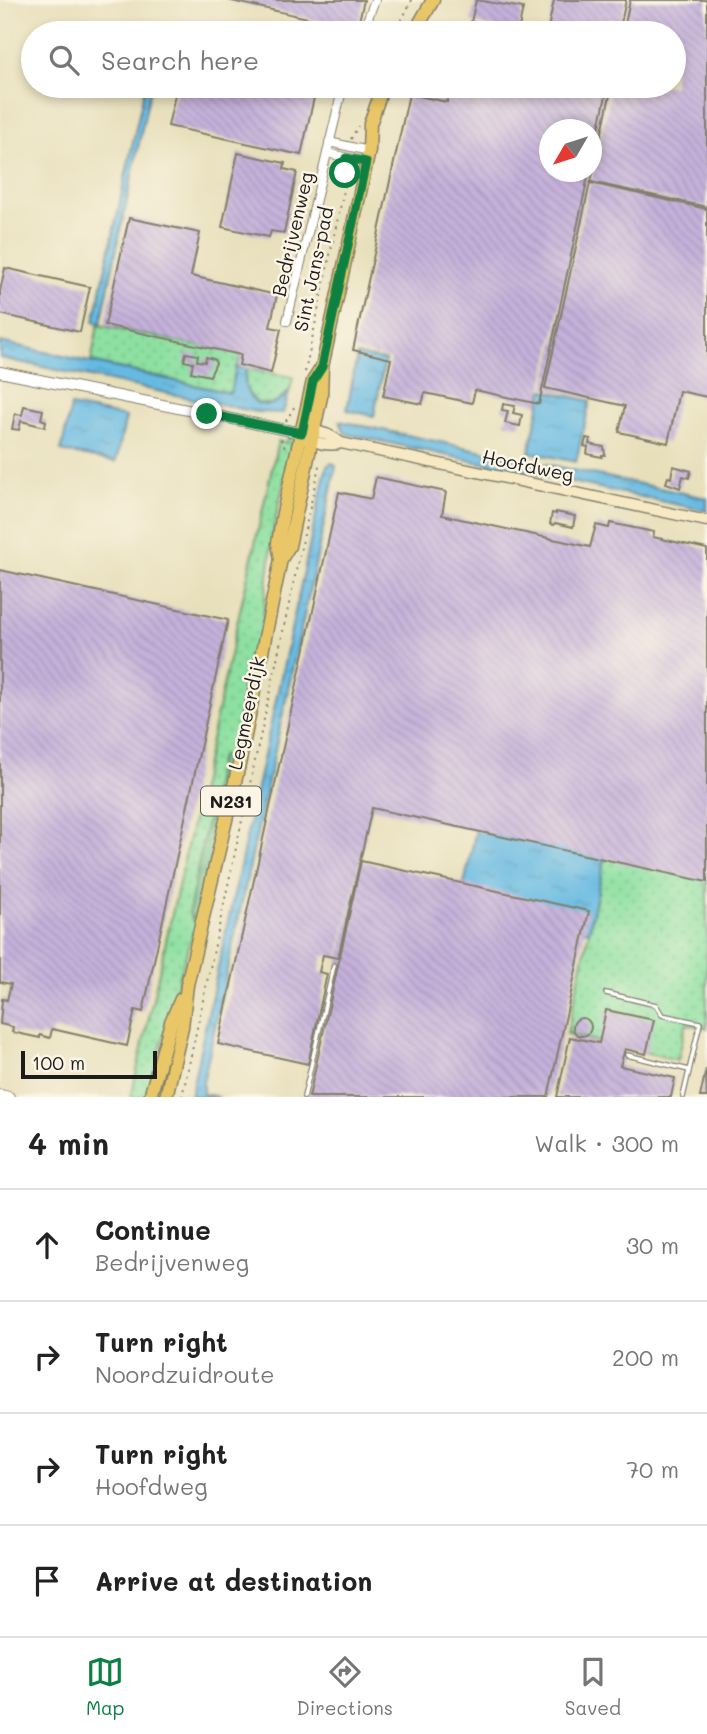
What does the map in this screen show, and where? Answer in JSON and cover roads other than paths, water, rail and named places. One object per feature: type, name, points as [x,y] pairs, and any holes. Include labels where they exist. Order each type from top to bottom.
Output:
[{"type":"main road","points":[[411,21],[423,0]]},
{"type":"main road","points":[[421,21],[433,0]]},
{"type":"main road","name":"N231","points":[[310,435],[313,381],[322,367],[367,157],[370,124],[379,98]]},
{"type":"main road","name":"N231","points":[[367,157],[388,98]]},
{"type":"main road","name":"Hoofdweg","points":[[310,435],[334,445],[341,443],[707,521]]},
{"type":"main road","name":"Legmeerdijk","points":[[166,1097],[182,1027],[187,985],[245,739],[281,559],[278,543],[280,533],[310,435]]},
{"type":"main road","name":"Legmeerdijk","points":[[150,1097],[171,1022],[187,985]]},
{"type":"street","points":[[367,21],[375,0]]},
{"type":"street","name":"Bedrijvenweg","points":[[288,321],[340,98]]},
{"type":"street","points":[[329,142],[348,147],[367,157]]},
{"type":"street","name":"Bedrijvenweg","points":[[327,153],[346,158],[367,157]]},
{"type":"street","name":"Hoofdweg","points":[[0,372],[310,435]]},
{"type":"street","points":[[0,1095],[9,1097]]},
{"type":"lane","points":[[304,1097],[334,965]]},
{"type":"lane","points":[[606,993],[656,1005],[662,1015],[700,1023],[683,1097]]},
{"type":"lane","points":[[627,1055],[689,1070]]},
{"type":"water","points":[[142,98],[148,98],[101,323],[94,322]]},
{"type":"water","points":[[0,342],[230,393],[236,367],[246,369],[247,391],[251,398],[265,405],[282,399],[290,390],[283,413],[256,412],[0,358]]},
{"type":"water","points":[[357,355],[385,360],[374,416],[347,410]]},
{"type":"water","points":[[543,390],[590,401],[576,462],[529,452]]},
{"type":"water","points":[[71,406],[126,417],[116,462],[61,451]]},
{"type":"water","points":[[340,421],[707,498],[707,511],[347,434]]},
{"type":"water","points":[[331,463],[336,467],[203,1082],[203,1094],[219,1097],[190,1097],[324,478],[327,466]]},
{"type":"water","points":[[476,830],[605,858],[589,931],[460,903]]}]
